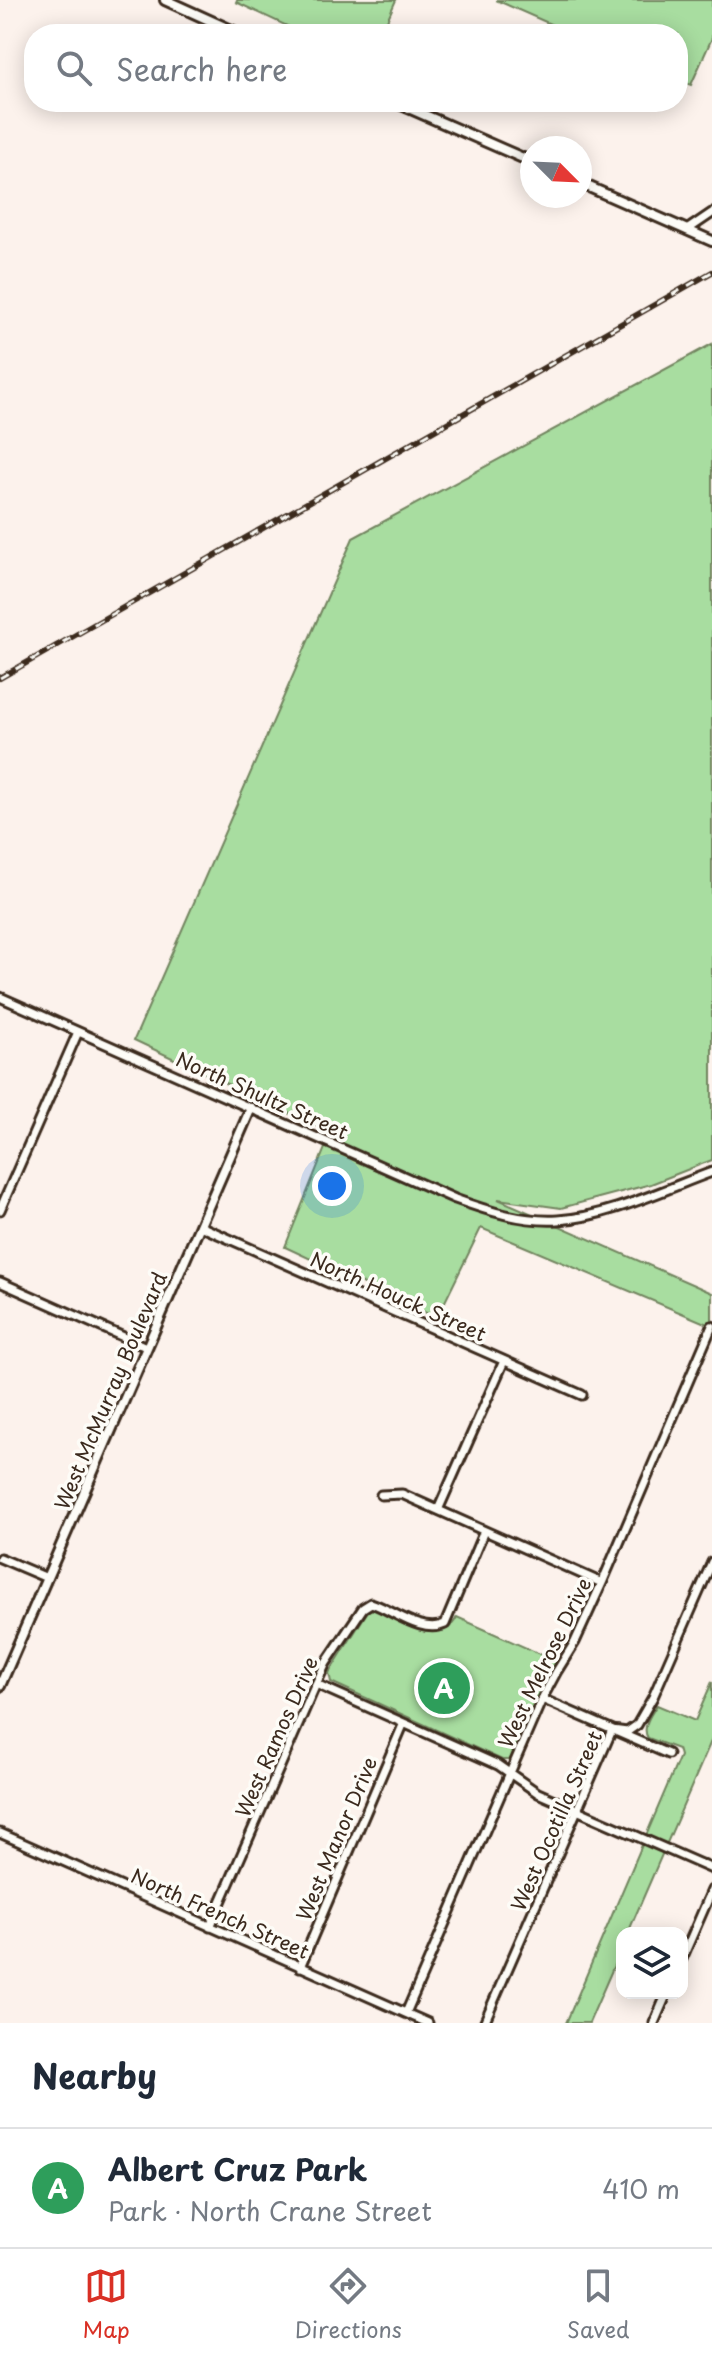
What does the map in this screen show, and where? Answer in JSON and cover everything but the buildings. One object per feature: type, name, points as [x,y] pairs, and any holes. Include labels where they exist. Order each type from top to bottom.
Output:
[{"type":"street","points":[[165,0],[218,24]]},
{"type":"street","points":[[418,112],[520,157]]},
{"type":"street","points":[[592,188],[712,241]]},
{"type":"street","points":[[687,230],[712,213]]},
{"type":"street","name":"North Shultz Street","points":[[0,997],[455,1199],[513,1217],[558,1220],[584,1215],[712,1173]]},
{"type":"street","points":[[0,1210],[78,1032]]},
{"type":"street","name":"West McMurray Boulevard","points":[[0,1686],[251,1108]]},
{"type":"street","name":"North Houck Street","points":[[200,1226],[582,1395]]},
{"type":"street","points":[[0,1282],[146,1347]]},
{"type":"street","name":"West Melrose Drive","points":[[406,2013],[542,1699],[575,1642],[602,1583],[712,1326]]},
{"type":"street","points":[[438,1510],[504,1361]]},
{"type":"street","points":[[381,1495],[402,1494],[602,1583]]},
{"type":"street","name":"West Ramos Drive","points":[[210,1927],[326,1663],[363,1608],[371,1603],[419,1625],[435,1628],[445,1624],[484,1531]]},
{"type":"street","points":[[0,1558],[47,1578]]},
{"type":"street","name":"West Ocotilla Street","points":[[484,2023],[612,1730],[627,1732],[637,1725],[653,1697],[712,1562]]},
{"type":"street","points":[[316,1684],[498,1765],[538,1793],[712,1869]]},
{"type":"street","points":[[542,1699],[668,1754]]},
{"type":"street","name":"West Manor Drive","points":[[300,1967],[403,1725]]},
{"type":"street","name":"North French Street","points":[[0,1833],[428,2023]]},
{"type":"street","points":[[688,1945],[712,1890]]},
{"type":"street","points":[[654,2023],[664,1999]]},
{"type":"green space","points":[[396,0],[385,24],[283,24],[236,2]]},
{"type":"green space","points":[[496,0],[712,0],[712,38],[691,85],[688,84],[688,24],[550,24]]},
{"type":"green space","points":[[712,344],[712,1160],[651,1184],[561,1208],[498,1199],[712,1293],[712,1326],[481,1228],[437,1318],[285,1247],[331,1133],[134,1040],[353,538]]},
{"type":"green space","points":[[372,1609],[429,1631],[440,1632],[457,1617],[560,1663],[542,1692],[510,1760],[502,1760],[331,1682],[329,1673]]},
{"type":"green space","points":[[712,1682],[712,1739],[631,1927],[616,1927],[616,1961],[589,2023],[566,2023],[680,1756],[678,1749],[648,1738],[648,1721],[657,1705],[695,1721]]},
{"type":"railway","points":[[0,678],[712,272]]},
{"type":"place","name":"Albert Cruz Park","points":[[444,1688]]}]
